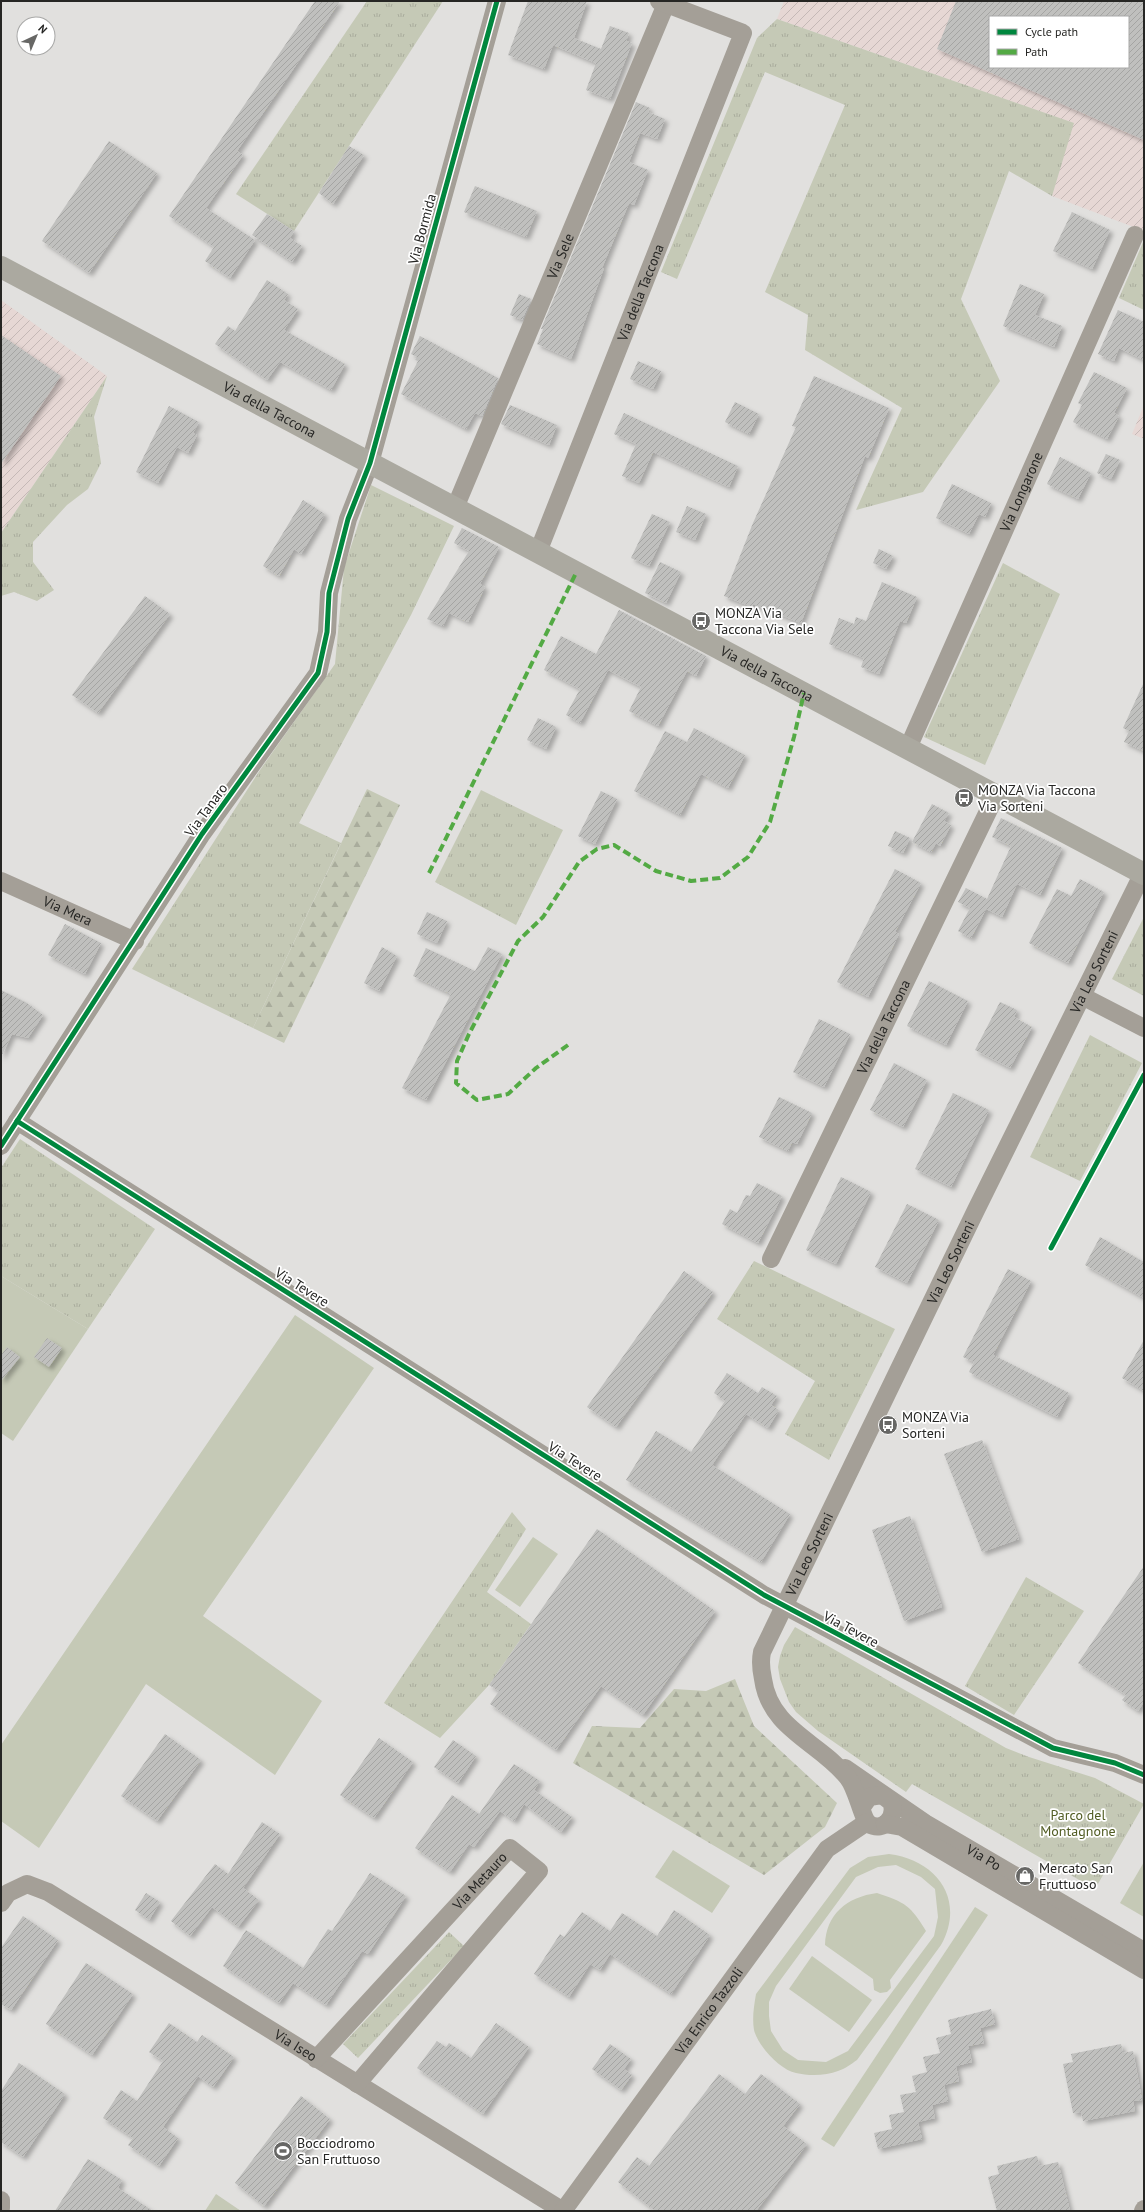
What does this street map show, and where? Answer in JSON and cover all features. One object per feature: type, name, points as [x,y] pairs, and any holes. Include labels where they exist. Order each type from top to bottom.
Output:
[{"type":"main road","name":"Via della Taccona","points":[[1,267],[1143,873]]},
{"type":"street","name":"Via Bormida","points":[[370,463],[497,1]]},
{"type":"street","name":"Via della Taccona","points":[[538,552],[743,33],[663,2]]},
{"type":"street","name":"Via Sele","points":[[455,508],[663,2]]},
{"type":"street","name":"Via Longarone","points":[[908,748],[1135,235]]},
{"type":"street","name":"Via Tanaro","points":[[1,1146],[135,941],[202,834],[318,673],[327,632],[329,593],[348,519],[370,463]]},
{"type":"street","name":"Via della Taccona","points":[[771,1260],[996,795]]},
{"type":"street","name":"Via Leo Sorteni","points":[[830,1760],[783,1722],[770,1705],[764,1686],[761,1665],[762,1652],[783,1605],[1143,873]]},
{"type":"street","name":"Via Mera","points":[[1,881],[135,941]]},
{"type":"street","points":[[1082,996],[1144,1028]]},
{"type":"street","name":"Via Tevere","points":[[17,1120],[783,1605],[1053,1748],[1115,1763],[1144,1775]]},
{"type":"street","points":[[830,1760],[850,1780],[864,1814],[874,1826],[885,1824],[891,1819],[894,1812],[892,1804],[887,1797],[880,1794],[873,1795],[865,1800],[864,1814]]},
{"type":"street","name":"Via Po","points":[[830,1760],[852,1772],[925,1823],[1144,1951]]},
{"type":"street","name":"Via Enrico Tazzoli","points":[[563,2211],[827,1849],[864,1814]]},
{"type":"street","name":"Via Po","points":[[885,1824],[902,1827],[1144,1970]]},
{"type":"street","name":"Via Metauro","points":[[316,2059],[510,1848],[538,1871],[357,2084]]},
{"type":"street","name":"Via Iseo","points":[[1,1903],[8,1893],[27,1884],[48,1892],[563,2211]]},
{"type":"street","points":[[1,2200],[1,2208]]},
{"type":"shaded area","points":[[784,1],[1144,1],[1144,231],[1052,196],[1073,123],[777,19]]},
{"type":"shaded area","points":[[1,300],[107,376],[1,533]]},
{"type":"shaded area","points":[[1144,405],[1144,439],[1132,434]]},
{"type":"green space","points":[[367,1],[443,1],[294,231],[236,194]]},
{"type":"green space","points":[[777,19],[1074,123],[1052,196],[1009,171],[961,299],[1000,381],[923,492],[856,510],[902,408],[805,350],[808,315],[765,292],[845,105],[765,72],[677,279],[661,272],[757,38]]},
{"type":"green space","points":[[1144,240],[1144,310],[1119,298]]},
{"type":"green space","points":[[107,376],[94,417],[101,463],[88,489],[67,505],[33,542],[33,562],[54,590],[37,601],[14,592],[1,596],[1,533]]},
{"type":"green space","points":[[371,485],[454,526],[411,615],[299,823],[341,843],[253,1028],[132,969],[260,770],[335,664],[344,568]]},
{"type":"green space","points":[[1003,563],[1060,594],[985,765],[924,737]]},
{"type":"green space","points":[[367,789],[400,805],[284,1043],[253,1028]]},
{"type":"green space","points":[[481,790],[563,830],[516,925],[435,882]]},
{"type":"green space","points":[[1144,917],[1144,996],[1112,979]]},
{"type":"green space","points":[[1090,1035],[1142,1063],[1080,1181],[1030,1157]]},
{"type":"green space","points":[[20,1139],[155,1229],[88,1329],[1,1276],[1,1168]]},
{"type":"green space","points":[[754,1261],[895,1329],[829,1460],[785,1434],[815,1381],[717,1319]]},
{"type":"green space","points":[[1,1276],[88,1329],[13,1441],[1,1433]]},
{"type":"green space","points":[[295,1315],[374,1368],[203,1616],[322,1701],[275,1775],[146,1684],[39,1848],[1,1821],[1,1745]]},
{"type":"green space","points":[[512,1512],[526,1529],[487,1592],[531,1624],[489,1685],[440,1738],[384,1703]]},
{"type":"green space","points":[[533,1537],[558,1554],[520,1607],[495,1590]]},
{"type":"green space","points":[[1026,1577],[1084,1611],[1014,1715],[965,1686]]},
{"type":"green space","name":"Parco del Montagnone","points":[[795,1627],[1006,1748],[1095,1778],[1144,1804],[1095,1889],[912,1784],[906,1792],[818,1731],[796,1712],[789,1702],[780,1679],[778,1667],[784,1645]]},
{"type":"green space","points":[[735,1679],[754,1726],[837,1803],[825,1827],[764,1875],[573,1763],[592,1726],[640,1728],[674,1689],[706,1691]]},
{"type":"green space","points":[[673,1850],[730,1886],[712,1913],[655,1877]]},
{"type":"green space","points":[[889,1854],[906,1858],[921,1864],[933,1874],[942,1885],[948,1898],[950,1913],[948,1928],[941,1945],[857,2060],[843,2069],[828,2074],[806,2075],[790,2071],[770,2056],[756,2036],[753,2021],[756,1994],[850,1868],[868,1857]],"holes":[[[896,1865],[921,1877],[935,1889],[938,1917],[934,1936],[848,2051],[826,2062],[798,2060],[783,2050],[771,2031],[769,2002],[776,1986],[856,1877],[878,1867]]]},
{"type":"green space","points":[[1144,1862],[1144,1917],[1120,1903]]},
{"type":"green space","points":[[877,1893],[901,1902],[911,1910],[926,1931],[890,1980],[891,1988],[887,1992],[880,1993],[874,1990],[873,1979],[825,1945],[829,1924],[840,1909],[856,1898]]},
{"type":"green space","points":[[975,1907],[988,1915],[834,2147],[821,2139]]},
{"type":"green space","points":[[449,1932],[464,1946],[358,2058],[343,2044]]},
{"type":"green space","points":[[812,1956],[872,2000],[849,2032],[789,1989]]},
{"type":"green space","points":[[216,2194],[241,2211],[205,2211]]},
{"type":"building","points":[[315,1],[340,1],[237,151],[243,155],[206,208],[255,240],[230,278],[205,261],[214,247],[169,216]]},
{"type":"building","points":[[528,1],[587,1],[574,38],[601,49],[610,26],[629,33],[626,41],[632,43],[610,99],[586,90],[596,63],[553,45],[544,69],[508,55]]},
{"type":"building","points":[[956,1],[1144,1],[1144,140],[937,49]]},
{"type":"building","points":[[636,102],[650,108],[648,112],[665,119],[657,139],[640,133],[629,162],[648,170],[634,205],[629,203],[602,268],[604,268],[571,359],[537,344],[543,329],[541,329]]},
{"type":"building","points":[[109,141],[157,173],[89,273],[42,241]]},
{"type":"building","points":[[349,146],[364,155],[333,204],[319,193]]},
{"type":"building","points":[[475,186],[537,211],[526,237],[464,212]]},
{"type":"building","points":[[1072,212],[1110,230],[1092,269],[1053,251]]},
{"type":"building","points":[[267,214],[294,231],[290,238],[302,246],[292,262],[252,235]]},
{"type":"building","points":[[267,280],[288,294],[284,300],[298,309],[284,330],[345,364],[331,390],[280,362],[267,380],[215,344],[228,326],[235,331]]},
{"type":"building","points":[[1020,284],[1044,294],[1035,315],[1062,326],[1054,347],[1003,326]]},
{"type":"building","points":[[519,294],[531,299],[522,320],[510,315]]},
{"type":"building","points":[[1118,310],[1144,322],[1144,360],[1119,348],[1114,361],[1098,354]]},
{"type":"building","points":[[1,335],[61,376],[1,464]]},
{"type":"building","points":[[420,336],[498,378],[482,416],[475,413],[466,429],[401,394],[418,361],[415,360],[417,357],[411,354]]},
{"type":"building","points":[[638,361],[661,371],[653,389],[630,379]]},
{"type":"building","points":[[1094,372],[1127,388],[1114,413],[1119,416],[1107,439],[1073,422],[1082,405],[1078,403]]},
{"type":"building","points":[[814,376],[889,408],[868,458],[865,456],[801,623],[753,604],[752,607],[724,596],[753,523],[796,427],[792,426]]},
{"type":"building","points":[[735,402],[759,414],[749,434],[725,422]]},
{"type":"building","points":[[510,405],[557,425],[549,445],[501,424]]},
{"type":"building","points":[[169,406],[199,422],[193,433],[197,435],[188,453],[177,447],[158,483],[136,472]]},
{"type":"building","points":[[624,413],[738,466],[729,487],[653,452],[639,483],[622,476],[636,444],[614,434]]},
{"type":"building","points":[[1106,454],[1120,460],[1111,479],[1097,473]]},
{"type":"building","points":[[1060,457],[1091,473],[1078,499],[1047,484]]},
{"type":"building","points":[[952,484],[991,503],[985,517],[979,514],[969,534],[936,518]]},
{"type":"building","points":[[303,500],[325,514],[301,554],[294,549],[279,576],[263,566]]},
{"type":"building","points":[[687,506],[706,514],[695,540],[676,532]]},
{"type":"building","points":[[652,514],[670,522],[649,566],[631,558]]},
{"type":"building","points":[[462,528],[499,547],[480,584],[485,587],[468,622],[449,613],[443,626],[427,619],[469,551],[454,543]]},
{"type":"building","points":[[879,549],[893,556],[886,569],[873,563]]},
{"type":"building","points":[[660,562],[681,572],[666,603],[645,593]]},
{"type":"building","points":[[882,582],[917,597],[906,623],[900,621],[879,674],[861,667],[864,658],[829,644],[839,618],[854,624],[856,617],[866,621]]},
{"type":"building","points":[[145,596],[170,614],[98,713],[72,695]]},
{"type":"building","points":[[619,610],[706,656],[696,676],[687,671],[658,726],[629,711],[641,687],[608,670],[580,723],[566,715],[580,689],[544,670],[561,636],[596,654]]},
{"type":"building","points":[[1144,682],[1144,751],[1124,742],[1129,731],[1123,728]]},
{"type":"building","points":[[538,718],[556,727],[546,749],[527,740]]},
{"type":"building","points":[[694,728],[745,755],[728,788],[701,774],[680,815],[634,791],[665,731],[687,742]]},
{"type":"building","points":[[601,791],[617,799],[595,844],[578,836]]},
{"type":"building","points":[[932,804],[949,813],[944,821],[951,825],[940,846],[936,843],[931,852],[912,842]]},
{"type":"building","points":[[1001,818],[1062,848],[1040,895],[1017,884],[1002,917],[986,909],[971,938],[958,931],[970,908],[958,902],[966,888],[987,899],[1011,846],[992,837]]},
{"type":"building","points":[[895,831],[910,838],[903,853],[888,846]]},
{"type":"building","points":[[895,869],[921,883],[895,932],[899,934],[868,997],[837,982]]},
{"type":"building","points":[[1080,879],[1104,892],[1068,963],[1029,943],[1057,889],[1071,896]]},
{"type":"building","points":[[427,912],[447,921],[437,943],[417,934]]},
{"type":"building","points":[[65,924],[101,943],[85,974],[48,955]]},
{"type":"building","points":[[382,947],[397,956],[379,991],[364,983]]},
{"type":"building","points":[[488,947],[502,954],[426,1100],[402,1088],[451,994],[413,976],[426,948],[475,971]]},
{"type":"building","points":[[929,981],[968,1001],[946,1045],[907,1026]]},
{"type":"building","points":[[1,990],[27,1003],[43,1015],[28,1038],[12,1034],[1,1057]]},
{"type":"building","points":[[1000,1002],[1017,1010],[1014,1017],[1032,1027],[1010,1068],[975,1050]]},
{"type":"building","points":[[819,1019],[850,1034],[824,1087],[793,1072]]},
{"type":"building","points":[[894,1063],[927,1080],[903,1127],[870,1110]]},
{"type":"building","points":[[953,1093],[989,1110],[951,1187],[915,1169]]},
{"type":"building","points":[[779,1097],[812,1113],[797,1144],[792,1142],[788,1151],[759,1137]]},
{"type":"building","points":[[841,1177],[871,1192],[836,1264],[806,1250]]},
{"type":"building","points":[[757,1183],[782,1196],[758,1243],[722,1224],[730,1209],[737,1213],[746,1195],[750,1196]]},
{"type":"building","points":[[907,1204],[939,1220],[907,1283],[875,1267]]},
{"type":"building","points":[[1100,1237],[1144,1262],[1144,1298],[1085,1265]]},
{"type":"building","points":[[1008,1269],[1031,1281],[993,1355],[1069,1393],[1057,1417],[969,1372],[974,1362],[963,1357]]},
{"type":"building","points":[[684,1271],[713,1292],[616,1427],[587,1407]]},
{"type":"building","points":[[47,1338],[62,1348],[49,1367],[34,1357]]},
{"type":"building","points":[[1144,1340],[1144,1391],[1122,1378]]},
{"type":"building","points":[[7,1347],[20,1357],[1,1381],[1,1355]]},
{"type":"building","points":[[727,1373],[758,1393],[762,1387],[777,1396],[771,1405],[779,1410],[768,1428],[746,1414],[712,1465],[790,1514],[761,1562],[626,1480],[656,1431],[691,1452],[725,1401],[714,1393]]},
{"type":"building","points":[[982,1440],[1019,1539],[982,1552],[944,1454]]},
{"type":"building","points":[[910,1516],[942,1607],[904,1621],[872,1530]]},
{"type":"building","points":[[597,1529],[715,1611],[643,1715],[601,1686],[556,1750],[490,1704],[499,1691],[489,1685]]},
{"type":"building","points":[[1144,1566],[1144,1702],[1138,1711],[1122,1700],[1126,1695],[1078,1663]]},
{"type":"building","points":[[165,1734],[201,1760],[157,1821],[121,1796]]},
{"type":"building","points":[[379,1738],[413,1762],[374,1818],[340,1795]]},
{"type":"building","points":[[453,1740],[476,1756],[458,1783],[434,1767]]},
{"type":"building","points":[[514,1764],[540,1781],[534,1790],[572,1817],[561,1832],[524,1804],[514,1821],[500,1811],[474,1847],[469,1844],[450,1872],[415,1848],[452,1795],[479,1814]]},
{"type":"building","points":[[262,1822],[280,1834],[243,1888],[259,1900],[238,1927],[212,1907],[190,1936],[171,1921],[215,1864],[228,1874]]},
{"type":"building","points":[[370,1873],[406,1896],[368,1954],[362,1951],[326,2005],[293,1983],[279,2003],[223,1966],[246,1930],[303,1968],[328,1929],[332,1931]]},
{"type":"building","points":[[146,1893],[160,1902],[149,1920],[135,1910]]},
{"type":"building","points":[[674,1910],[710,1935],[671,1994],[610,1954],[600,1970],[590,1964],[569,1997],[534,1974],[560,1934],[564,1937],[582,1912],[610,1931],[622,1913],[657,1936]]},
{"type":"building","points":[[23,1916],[58,1940],[11,2010],[1,2004],[1,1948]]},
{"type":"building","points":[[86,1963],[133,1994],[92,2055],[46,2024]]},
{"type":"building","points":[[991,2009],[995,2024],[980,2028],[984,2043],[968,2046],[972,2062],[956,2066],[959,2081],[944,2085],[948,2101],[932,2105],[935,2118],[918,2122],[922,2139],[878,2149],[874,2133],[892,2129],[889,2115],[904,2112],[900,2095],[916,2092],[912,2076],[927,2072],[923,2057],[940,2053],[936,2038],[951,2034],[948,2020]]},
{"type":"building","points":[[169,2023],[197,2042],[202,2035],[234,2057],[213,2087],[198,2076],[163,2127],[178,2138],[159,2166],[128,2145],[133,2138],[103,2118],[121,2090],[137,2101],[163,2061],[149,2052]]},
{"type":"building","points":[[496,2023],[529,2047],[483,2114],[417,2068],[437,2041],[446,2047],[449,2043],[471,2058]]},
{"type":"building","points":[[610,2044],[631,2059],[624,2069],[632,2075],[621,2090],[592,2069]]},
{"type":"building","points":[[1121,2044],[1123,2053],[1133,2051],[1142,2100],[1133,2101],[1135,2111],[1083,2121],[1081,2112],[1073,2113],[1063,2064],[1073,2062],[1071,2054]]},
{"type":"building","points":[[19,2063],[65,2094],[23,2157],[1,2142],[1,2091]]},
{"type":"building","points":[[719,2074],[745,2094],[761,2074],[800,2104],[783,2126],[807,2144],[756,2211],[655,2211],[618,2182],[637,2157],[649,2166]]},
{"type":"building","name":"Bocciodromo San Fruttuoso","points":[[301,2096],[330,2119],[264,2206],[235,2183]]},
{"type":"building","points":[[1037,2156],[1040,2166],[1058,2162],[1070,2211],[997,2211],[988,2177],[999,2174],[997,2166]]},
{"type":"building","points":[[88,2159],[122,2180],[118,2188],[153,2211],[55,2211]]},
{"type":"marked path","points":[[429,873],[576,573]]},
{"type":"marked path","points":[[568,1045],[536,1068],[508,1094],[477,1100],[456,1083],[457,1061],[469,1034],[518,941],[543,917],[579,862],[597,849],[614,845],[656,871],[691,881],[720,878],[748,857],[770,822],[794,737],[804,693]]},
{"type":"cycle path","points":[[1,1146],[202,834],[318,673],[327,632],[329,593],[348,519],[370,463],[497,1]]},
{"type":"cycle path","points":[[1051,1248],[1144,1075]]},
{"type":"cycle path","points":[[17,1121],[764,1595],[1053,1748],[1115,1763],[1144,1775]]},
{"type":"place","name":"MONZA Via Taccona Via Sele","points":[[701,621]]},
{"type":"place","name":"MONZA Via Taccona Via Sorteni","points":[[964,798]]},
{"type":"place","name":"MONZA Via Sorteni","points":[[888,1425]]},
{"type":"place","name":"Mercato San Fruttuoso","points":[[1025,1876]]},
{"type":"place","name":"Bocciodromo San Fruttuoso","points":[[283,2151]]}]
